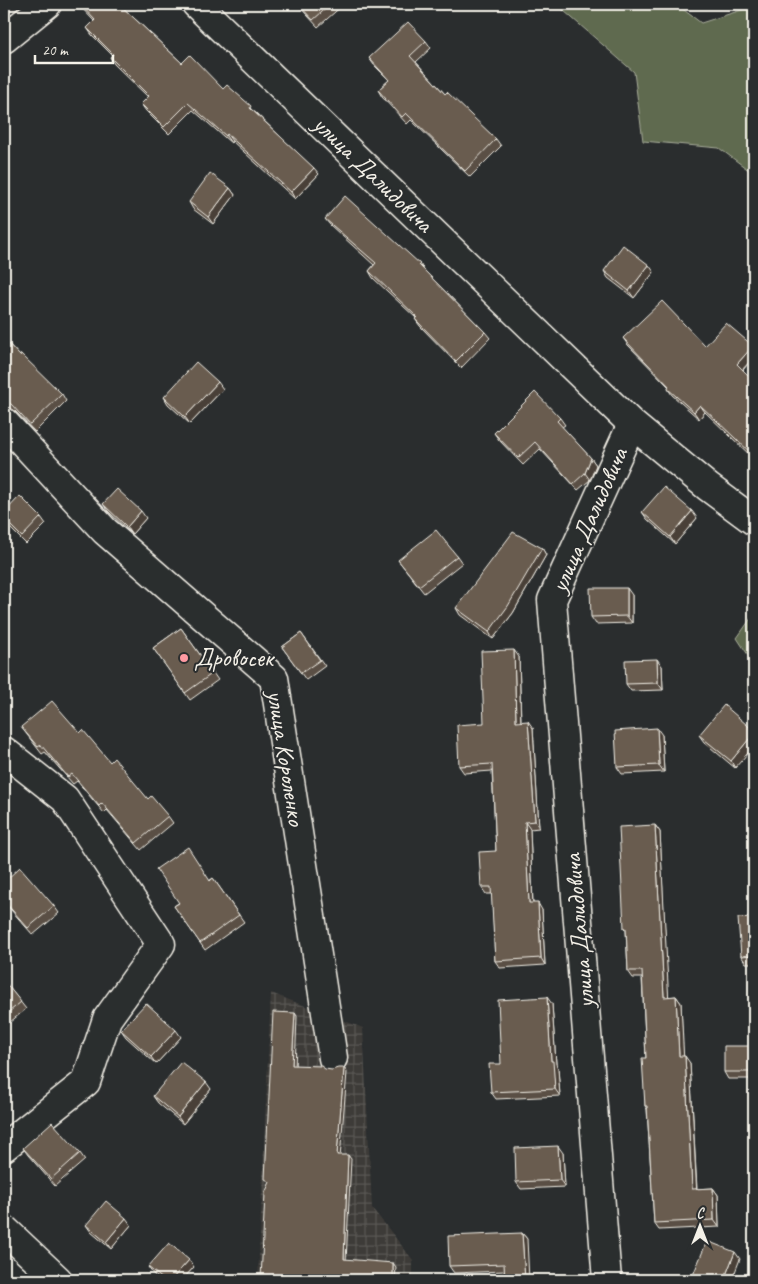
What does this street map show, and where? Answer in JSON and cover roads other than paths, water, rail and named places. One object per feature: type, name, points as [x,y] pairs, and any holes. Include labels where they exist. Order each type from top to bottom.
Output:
[{"type":"street","points":[[4,39],[48,4]]},
{"type":"street","name":"улица Далидовича","points":[[196,4],[632,424],[552,600],[607,1280]]},
{"type":"street","name":"улица Короленко","points":[[4,422],[105,531],[274,678],[333,1058]]},
{"type":"street","points":[[632,424],[708,487],[754,521]]},
{"type":"street","points":[[4,751],[64,799],[161,944],[107,1019],[86,1082],[4,1147]]},
{"type":"street","points":[[4,1229],[58,1280]]},
{"type":"place","name":"Дровосек","points":[[184,658]]}]
